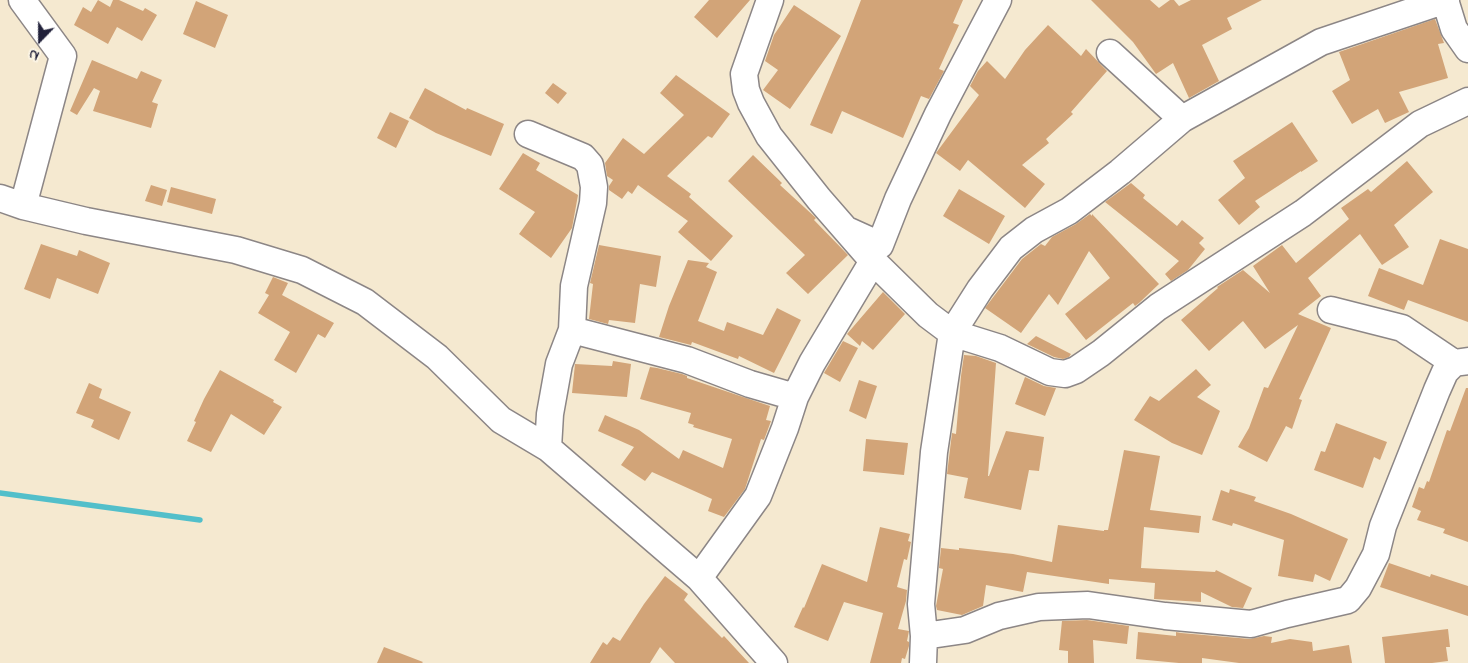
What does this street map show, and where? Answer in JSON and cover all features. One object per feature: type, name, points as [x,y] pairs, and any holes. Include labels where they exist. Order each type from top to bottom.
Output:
[{"type":"street","points":[[22,0],[63,56],[12,202],[86,221],[236,250],[302,270],[364,302],[437,357],[501,420],[548,448],[699,578],[774,663]]},
{"type":"street","points":[[770,0],[744,74],[746,90],[751,103],[769,136],[819,199],[873,261],[928,315],[952,333],[1000,348],[1050,372],[1065,374],[1076,370],[1101,353],[1158,307],[1303,213],[1420,124],[1468,101]]},
{"type":"street","points":[[846,230],[880,244],[898,199],[938,114],[998,0]]},
{"type":"street","points":[[923,663],[924,636],[921,604],[934,452],[952,333],[980,289],[1011,248],[1034,230],[1069,211],[1113,178],[1182,119],[1321,42],[1445,0],[1454,29],[1468,49]]},
{"type":"street","points":[[1110,53],[1182,119]]},
{"type":"street","points":[[528,134],[583,157],[590,165],[594,186],[593,203],[574,286],[572,330],[559,364],[550,414],[548,448]]},
{"type":"street","points":[[699,578],[758,496],[795,397],[812,363],[873,261]]},
{"type":"street","points":[[924,636],[965,630],[999,616],[1039,607],[1088,606],[1251,624],[1348,600],[1358,588],[1376,554],[1383,526],[1445,372],[1461,362],[1402,328],[1331,310]]},
{"type":"street","points":[[572,330],[687,360],[750,384],[795,397]]},
{"type":"building","points":[[98,0],[110,7],[113,0],[119,0],[143,11],[145,8],[157,15],[142,41],[117,27],[108,44],[74,25],[83,7],[91,12]]},
{"type":"building","points":[[709,0],[750,0],[717,38],[694,17]]},
{"type":"building","points":[[861,0],[963,0],[953,23],[959,25],[939,69],[944,71],[929,99],[921,96],[903,138],[842,111],[832,134],[810,125]]},
{"type":"building","points":[[1091,0],[1150,0],[1159,8],[1170,0],[1174,0],[1179,6],[1191,0],[1262,0],[1227,18],[1232,29],[1202,45],[1219,81],[1189,98],[1173,63],[1156,74],[1133,42]]},
{"type":"building","points":[[196,1],[228,15],[215,48],[183,34]]},
{"type":"building","points":[[794,5],[841,36],[790,109],[763,90],[778,70],[765,61],[774,35]]},
{"type":"building","points":[[1435,19],[1444,43],[1438,44],[1448,78],[1399,92],[1409,112],[1385,123],[1378,109],[1352,124],[1332,91],[1350,80],[1339,52]]},
{"type":"building","points":[[1048,25],[1081,56],[1086,49],[1107,71],[1071,112],[1073,114],[1046,139],[1049,143],[1022,165],[1045,184],[1025,208],[968,160],[960,171],[936,153],[979,95],[970,86],[978,71],[987,61],[1005,79],[1025,50]]},
{"type":"building","points":[[92,60],[137,79],[141,71],[162,80],[152,102],[158,104],[151,128],[93,111],[100,91],[94,88],[77,115],[70,111]]},
{"type":"building","points":[[676,75],[730,114],[712,138],[708,136],[667,176],[691,194],[689,197],[733,236],[711,261],[678,232],[688,221],[638,185],[632,194],[628,191],[622,199],[609,190],[613,180],[607,176],[605,163],[623,138],[644,154],[684,115],[660,93]]},
{"type":"building","points":[[553,83],[567,93],[558,104],[545,93]]},
{"type":"building","points":[[425,88],[466,110],[467,108],[504,124],[491,156],[436,133],[409,118]]},
{"type":"building","points":[[390,112],[409,121],[396,148],[377,138]]},
{"type":"building","points":[[1292,122],[1318,161],[1255,201],[1260,207],[1239,225],[1218,200],[1245,178],[1233,161]]},
{"type":"building","points":[[523,153],[540,163],[536,170],[578,195],[572,228],[551,258],[519,234],[535,212],[499,189]]},
{"type":"building","points":[[753,155],[782,183],[780,185],[816,218],[814,220],[848,255],[808,294],[786,273],[805,255],[728,181]]},
{"type":"building","points":[[1407,161],[1433,192],[1394,225],[1409,247],[1382,265],[1360,234],[1308,278],[1321,296],[1298,314],[1331,328],[1299,399],[1302,400],[1292,429],[1286,426],[1267,462],[1238,447],[1249,428],[1264,387],[1268,388],[1298,325],[1265,349],[1243,321],[1209,351],[1181,320],[1217,287],[1243,270],[1270,293],[1253,266],[1282,245],[1296,263],[1349,219],[1341,208],[1368,189],[1371,192]]},
{"type":"building","points":[[1131,183],[1145,195],[1143,198],[1177,226],[1182,220],[1204,238],[1199,243],[1205,249],[1188,270],[1171,281],[1165,274],[1179,261],[1105,202]]},
{"type":"building","points":[[151,185],[167,190],[162,206],[145,201]]},
{"type":"building","points":[[171,187],[216,199],[212,214],[167,202]]},
{"type":"building","points":[[959,189],[1005,216],[989,244],[943,216]]},
{"type":"building","points":[[1090,214],[1159,284],[1139,303],[1135,306],[1133,303],[1086,340],[1065,314],[1110,278],[1089,251],[1058,305],[1049,294],[1021,333],[985,308],[1022,259],[1041,244],[1045,246],[1052,237]]},
{"type":"building","points":[[1440,239],[1468,249],[1468,322],[1408,300],[1404,310],[1368,296],[1379,268],[1423,285]]},
{"type":"building","points":[[41,244],[77,256],[79,250],[110,263],[98,294],[57,278],[50,299],[24,289]]},
{"type":"building","points":[[599,245],[661,256],[656,287],[640,284],[635,323],[609,320],[608,324],[589,319],[593,284],[590,283]]},
{"type":"building","points":[[688,260],[709,263],[706,267],[717,272],[698,321],[724,331],[727,322],[763,335],[777,308],[801,320],[774,373],[739,356],[738,359],[692,342],[691,345],[659,337],[669,306]]},
{"type":"building","points":[[273,277],[288,283],[282,295],[334,323],[325,338],[318,334],[296,373],[274,360],[290,332],[258,313],[269,295],[265,293]]},
{"type":"building","points":[[883,292],[905,314],[873,350],[862,341],[860,346],[847,334]]},
{"type":"building","points":[[1036,336],[1071,354],[1063,359],[1054,357],[1027,344]]},
{"type":"building","points":[[843,341],[858,348],[840,382],[824,373]]},
{"type":"building","points":[[964,355],[976,356],[996,363],[988,476],[1006,431],[1044,437],[1039,471],[1029,470],[1021,510],[964,498],[968,478],[947,474],[952,433],[956,434]]},
{"type":"building","points":[[613,361],[631,364],[627,397],[572,393],[575,364],[612,366]]},
{"type":"building","points":[[650,367],[682,374],[687,376],[687,378],[770,406],[766,420],[771,421],[764,440],[761,439],[745,489],[724,517],[708,511],[712,499],[652,472],[645,481],[621,465],[634,447],[598,431],[605,415],[639,430],[679,459],[683,450],[723,468],[732,439],[693,427],[694,425],[688,423],[691,413],[640,399]]},
{"type":"building","points":[[1196,369],[1211,385],[1197,397],[1220,411],[1202,455],[1172,443],[1134,420],[1150,396],[1159,401]]},
{"type":"building","points":[[220,370],[274,400],[273,402],[282,407],[264,435],[231,414],[211,452],[187,441],[204,399]]},
{"type":"building","points":[[1025,377],[1044,386],[1056,388],[1045,416],[1015,404]]},
{"type":"building","points":[[859,380],[877,386],[866,419],[849,411]]},
{"type":"building","points":[[89,383],[102,389],[99,398],[131,412],[119,440],[91,427],[94,420],[76,413]]},
{"type":"building","points":[[1466,388],[1468,388],[1468,542],[1443,533],[1445,529],[1417,520],[1421,511],[1412,507],[1419,487],[1424,489],[1427,481],[1429,482],[1447,430],[1450,431]]},
{"type":"building","points":[[1336,423],[1387,442],[1380,460],[1374,457],[1363,488],[1314,470],[1321,451],[1325,452]]},
{"type":"building","points":[[866,439],[908,443],[904,475],[863,471]]},
{"type":"building","points":[[1124,450],[1160,456],[1150,510],[1201,516],[1199,533],[1144,527],[1141,568],[1215,572],[1216,570],[1252,588],[1243,608],[1232,607],[1201,592],[1201,602],[1154,599],[1155,583],[1109,579],[1109,584],[1027,572],[1023,592],[986,585],[983,606],[962,615],[937,610],[936,606],[943,569],[939,568],[941,548],[1013,554],[1052,562],[1058,525],[1108,530]]},
{"type":"building","points":[[1230,489],[1256,497],[1254,501],[1291,514],[1348,539],[1330,581],[1315,574],[1313,582],[1278,576],[1284,540],[1233,523],[1232,526],[1212,520],[1221,490],[1229,493]]},
{"type":"building","points":[[880,527],[910,534],[908,541],[911,542],[907,560],[904,559],[897,587],[907,590],[898,629],[909,631],[907,641],[909,646],[905,659],[902,658],[901,663],[870,663],[883,613],[844,602],[828,641],[794,627],[822,564],[867,582]]},
{"type":"building","points":[[1389,563],[1430,577],[1431,574],[1468,586],[1468,616],[1380,587]]},
{"type":"building","points":[[665,576],[688,594],[684,600],[722,638],[724,636],[749,663],[675,663],[660,647],[650,663],[590,663],[603,642],[607,645],[613,637],[620,641]]},
{"type":"building","points":[[1087,620],[1129,626],[1127,644],[1093,640],[1094,663],[1068,663],[1068,651],[1059,650],[1062,621]]},
{"type":"building","points":[[1448,629],[1450,647],[1446,647],[1448,661],[1385,663],[1382,637]]},
{"type":"building","points":[[1138,632],[1176,636],[1176,632],[1250,639],[1264,636],[1272,637],[1271,643],[1290,639],[1312,642],[1313,651],[1349,645],[1352,663],[1239,663],[1202,658],[1202,663],[1179,663],[1136,659]]},
{"type":"building","points":[[384,647],[423,662],[377,663]]},
{"type":"waterway","points":[[0,493],[200,520]]}]
